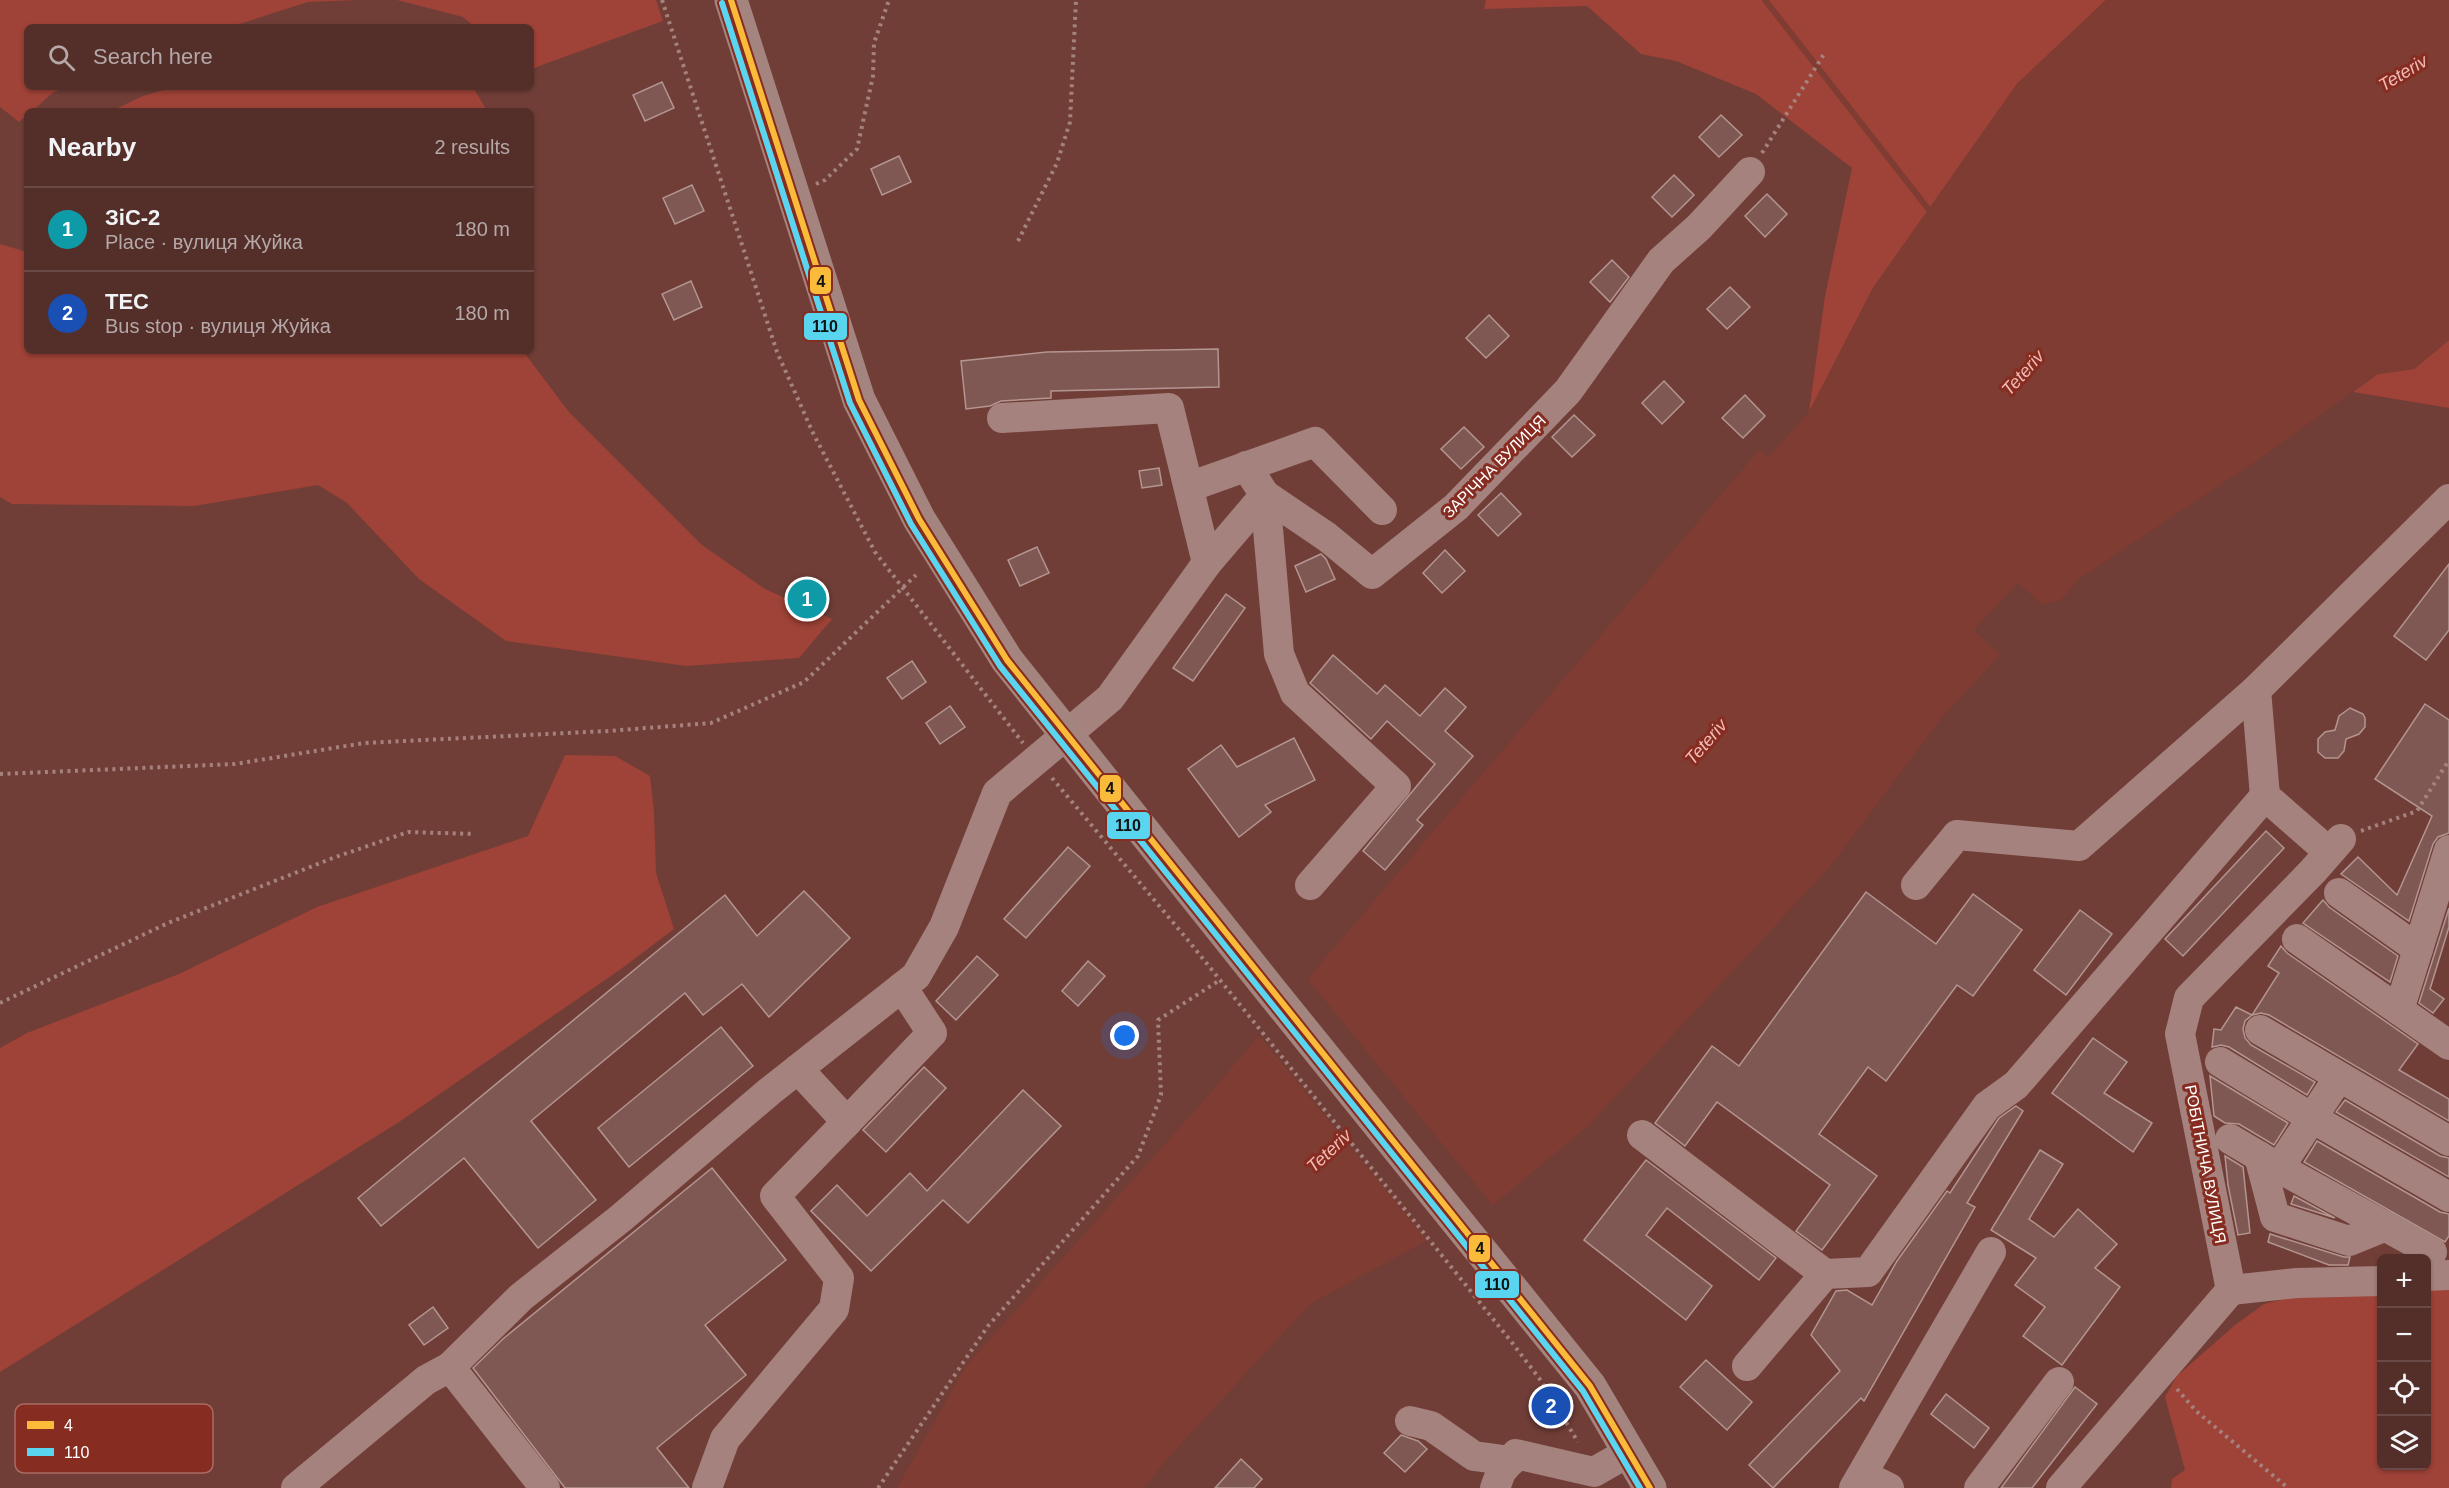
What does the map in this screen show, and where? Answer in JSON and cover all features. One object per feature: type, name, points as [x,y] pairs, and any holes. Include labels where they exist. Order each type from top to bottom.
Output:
[{"type":"highway","points":[[731,0],[859,400],[919,519],[1007,660],[1068,733],[1271,991],[1590,1386],[1650,1488]]},
{"type":"street","name":"ЗАРІЧНА ВУЛИЦЯ","points":[[1265,495],[1327,537],[1372,574],[1456,507],[1568,391],[1661,261],[1699,227],[1750,172]]},
{"type":"street","points":[[1002,418],[1169,408],[1207,562]]},
{"type":"street","points":[[1189,487],[1315,442],[1382,510]]},
{"type":"street","points":[[1246,466],[1265,495],[1279,654],[1295,693],[1396,786],[1310,885]]},
{"type":"street","points":[[296,1488],[426,1380],[450,1367],[521,1297],[621,1218],[798,1069],[916,976],[944,927],[997,793],[1110,698],[1207,562],[1265,495]]},
{"type":"street","points":[[1916,885],[1957,835],[2079,846],[2256,690],[2449,499]]},
{"type":"street","points":[[1642,1135],[1825,1274],[1868,1272],[1987,1106],[2016,1085],[2265,796],[2256,690]]},
{"type":"street","points":[[2265,796],[2335,845]]},
{"type":"street","name":"РОБІТНИЧА ВУЛИЦЯ","points":[[2231,1290],[2180,1034],[2189,998],[2335,845]]},
{"type":"street","points":[[2399,1010],[2449,850]]},
{"type":"street","points":[[2339,893],[2418,949]]},
{"type":"street","points":[[2297,939],[2449,1046]]},
{"type":"street","points":[[707,1488],[725,1439],[834,1309],[839,1278],[775,1196],[932,1033],[902,987]]},
{"type":"street","points":[[2260,1030],[2449,1141]]},
{"type":"street","points":[[2220,1062],[2449,1197]]},
{"type":"street","points":[[798,1069],[847,1122]]},
{"type":"street","points":[[2269,1162],[2312,1118],[2339,1077]]},
{"type":"street","points":[[2230,1139],[2386,1226],[2436,1268]]},
{"type":"street","points":[[2269,1162],[2275,1217],[2349,1241],[2386,1226]]},
{"type":"street","points":[[1889,1488],[1858,1481],[1991,1252]]},
{"type":"street","points":[[1747,1366],[1825,1274]]},
{"type":"street","points":[[2061,1488],[2231,1290],[2297,1283],[2377,1281]]},
{"type":"street","points":[[450,1367],[545,1488]]},
{"type":"street","points":[[1979,1488],[2059,1382]]},
{"type":"street","points":[[1410,1421],[1431,1426],[1474,1456],[1510,1461]]},
{"type":"street","points":[[1495,1488],[1500,1472],[1516,1454],[1594,1473],[1629,1452]]},
{"type":"path","points":[[793,194],[825,180],[857,149],[873,76],[874,43],[889,0]]},
{"type":"path","points":[[1018,241],[1058,162],[1070,122],[1076,0]]},
{"type":"path","points":[[1750,172],[1824,54]]},
{"type":"path","points":[[0,774],[235,764],[364,743],[608,731],[711,723],[804,682],[916,575]]},
{"type":"path","points":[[2335,845],[2417,811],[2449,760]]},
{"type":"path","points":[[0,1003],[168,924],[333,858],[408,832],[475,834]]},
{"type":"path","points":[[1187,939],[1510,1340],[1559,1408],[1594,1473]]},
{"type":"path","points":[[878,1488],[988,1326],[1138,1156],[1161,1095],[1158,1020],[1220,980]]},
{"type":"path","points":[[2162,1371],[2196,1411],[2288,1488]]},
{"type":"shaded area","points":[[0,0],[359,0],[308,2],[239,24],[24,24],[24,90],[59,90],[35,108],[24,108],[24,118],[19,122],[0,107]]},
{"type":"shaded area","points":[[397,0],[656,0],[663,21],[534,68],[534,24],[471,24],[463,17]]},
{"type":"shaded area","points":[[1486,0],[2106,0],[2017,84],[1873,288],[1809,412],[1825,296],[1852,168],[1756,94],[1676,61],[1641,54],[1587,6],[1484,9]]},
{"type":"shaded area","points":[[164,90],[475,90],[485,108],[117,108],[143,96]]},
{"type":"shaded area","points":[[0,244],[24,251],[24,354],[525,354],[569,412],[702,545],[765,589],[832,619],[799,658],[686,666],[506,641],[419,579],[347,503],[318,485],[194,506],[12,504],[0,497]]},
{"type":"shaded area","points":[[2449,340],[2449,408],[2353,392],[2378,374],[2414,369]]},
{"type":"shaded area","points":[[565,755],[615,756],[650,776],[656,873],[674,929],[621,969],[399,1122],[0,1372],[0,1048],[27,1033],[179,974],[317,907],[528,836]]},
{"type":"shaded area","points":[[2449,1278],[2449,1488],[2171,1488],[2172,1479],[2185,1470],[2165,1397],[2177,1376],[2235,1325],[2264,1304],[2317,1291],[2377,1284],[2377,1470],[2431,1470],[2431,1279]]},
{"type":"water","name":"Teteriv","points":[[2106,0],[2449,0],[2449,340],[2414,369],[2377,374],[2261,458],[2079,579],[2060,601],[2041,604],[2018,583],[1974,630],[2000,655],[1940,720],[1829,868],[1588,1126],[1493,1205],[1310,1304],[1169,1457],[1144,1488],[897,1488],[965,1367],[1199,1106],[1759,450],[1768,457],[1809,412],[1873,288],[2017,84]]},
{"type":"pier","points":[[1305,976],[1494,1207],[1429,1242],[1257,1033]]},
{"type":"building","points":[[662,82],[674,108],[645,121],[633,95]]},
{"type":"building","points":[[1721,115],[1742,135],[1719,157],[1699,137]]},
{"type":"building","points":[[899,156],[911,182],[882,195],[871,169]]},
{"type":"building","points":[[1674,175],[1694,195],[1672,217],[1652,197]]},
{"type":"building","points":[[692,185],[704,211],[675,224],[663,198]]},
{"type":"building","points":[[1767,194],[1787,214],[1765,237],[1745,216]]},
{"type":"building","points":[[1612,260],[1629,277],[1610,302],[1590,282]]},
{"type":"building","points":[[691,281],[702,307],[674,320],[662,294]]},
{"type":"building","points":[[1730,287],[1750,307],[1727,329],[1707,309]]},
{"type":"building","points":[[1489,315],[1509,336],[1486,358],[1466,338]]},
{"type":"building","points":[[1218,349],[1219,387],[1051,391],[1051,398],[1001,401],[990,406],[966,409],[961,361],[1047,352]]},
{"type":"building","points":[[1664,381],[1684,402],[1662,424],[1642,403]]},
{"type":"building","points":[[1745,395],[1765,416],[1743,438],[1722,418]]},
{"type":"building","points":[[1574,415],[1595,435],[1572,457],[1552,437]]},
{"type":"building","points":[[1464,427],[1484,447],[1461,469],[1441,449]]},
{"type":"building","points":[[1159,468],[1162,485],[1142,488],[1139,471]]},
{"type":"building","points":[[1501,493],[1521,514],[1498,536],[1478,515]]},
{"type":"building","points":[[1037,547],[1049,573],[1020,586],[1008,560]]},
{"type":"building","points":[[1445,550],[1465,571],[1442,593],[1423,573]]},
{"type":"building","points":[[1321,554],[1326,559],[1335,579],[1306,592],[1295,566]]},
{"type":"building","points":[[2449,564],[2449,630],[2426,660],[2394,636]]},
{"type":"building","points":[[1226,594],[1245,608],[1193,681],[1173,668]]},
{"type":"building","points":[[1333,655],[1377,694],[1385,685],[1420,716],[1445,688],[1466,707],[1445,731],[1473,756],[1417,820],[1423,825],[1385,870],[1363,851],[1435,764],[1387,721],[1371,739],[1310,683]]},
{"type":"building","points":[[912,661],[926,682],[902,699],[887,678]]},
{"type":"building","points":[[2425,704],[2449,720],[2449,833],[2438,837],[2433,844],[2409,921],[2341,874],[2358,857],[2397,895],[2432,816],[2375,779]]},
{"type":"building","points":[[950,706],[965,727],[940,744],[926,723]]},
{"type":"building","points":[[2350,708],[2363,714],[2365,727],[2359,734],[2346,739],[2344,751],[2338,758],[2325,758],[2318,752],[2318,739],[2325,732],[2335,730],[2339,716]]},
{"type":"building","points":[[1294,738],[1315,780],[1265,805],[1271,812],[1239,837],[1188,769],[1221,745],[1237,767]]},
{"type":"building","points":[[2266,831],[2284,848],[2183,956],[2165,939]]},
{"type":"building","points":[[1068,847],[1090,866],[1026,938],[1004,919]]},
{"type":"building","points":[[804,891],[850,938],[769,1017],[742,984],[703,1015],[685,993],[531,1121],[596,1200],[538,1248],[464,1158],[381,1226],[358,1198],[725,895],[757,936]]},
{"type":"building","points":[[1866,892],[1936,944],[1973,894],[2022,930],[1973,996],[1957,985],[1886,1081],[1868,1067],[1819,1134],[1877,1176],[1822,1250],[1796,1231],[1830,1185],[1717,1102],[1685,1146],[1655,1123],[1712,1046],[1739,1066]]},
{"type":"building","points":[[2323,900],[2329,907],[2398,956],[2390,982],[2303,923]]},
{"type":"building","points":[[2449,908],[2449,927],[2430,989],[2444,999],[2433,1013],[2419,1003]]},
{"type":"building","points":[[2080,910],[2112,934],[2066,995],[2034,970]]},
{"type":"building","points":[[2281,946],[2287,953],[2418,1044],[2399,1070],[2449,1099],[2449,1121],[2269,1015],[2261,1013],[2252,1015],[2279,973],[2268,966]]},
{"type":"building","points":[[977,956],[998,975],[956,1020],[936,1001]]},
{"type":"building","points":[[1088,961],[1105,976],[1078,1006],[1062,991]]},
{"type":"building","points":[[2236,1007],[2252,1015],[2245,1021],[2243,1029],[2245,1038],[2251,1045],[2315,1082],[2307,1095],[2229,1047],[2221,1045],[2212,1047],[2214,1029],[2221,1030]]},
{"type":"building","points":[[721,1027],[753,1066],[629,1167],[598,1128]]},
{"type":"building","points":[[2093,1038],[2127,1062],[2104,1093],[2152,1123],[2133,1152],[2052,1093]]},
{"type":"building","points":[[924,1067],[946,1088],[886,1152],[863,1130]]},
{"type":"building","points":[[2210,1076],[2288,1123],[2274,1145],[2239,1124],[2225,1123],[2214,1116]]},
{"type":"building","points":[[1023,1090],[1061,1126],[968,1223],[943,1200],[871,1271],[811,1211],[837,1185],[867,1216],[910,1173],[927,1191]]},
{"type":"building","points":[[2345,1100],[2440,1156],[2449,1158],[2449,1177],[2336,1112]]},
{"type":"building","points":[[2016,1106],[2023,1111],[1967,1203],[1975,1207],[1864,1401],[1861,1398],[1773,1488],[1749,1465],[1840,1371],[1811,1335],[1836,1291],[1847,1290],[1872,1305],[1897,1261],[1947,1191],[1950,1193],[1999,1118]]},
{"type":"building","points":[[2317,1141],[2440,1212],[2449,1214],[2449,1236],[2445,1242],[2304,1162]]},
{"type":"building","points":[[2040,1150],[2063,1164],[2029,1219],[2054,1237],[2078,1209],[2117,1244],[2095,1268],[2120,1287],[2062,1365],[2023,1336],[2045,1307],[2015,1285],[2036,1258],[1991,1230]]},
{"type":"building","points":[[2225,1156],[2243,1167],[2250,1233],[2238,1235]]},
{"type":"building","points":[[1646,1160],[1776,1258],[1759,1280],[1667,1208],[1646,1235],[1712,1286],[1686,1320],[1584,1240]]},
{"type":"building","points":[[712,1168],[786,1260],[705,1325],[746,1375],[657,1448],[689,1488],[565,1488],[473,1368],[504,1338]]},
{"type":"building","points":[[2294,1196],[2335,1218],[2291,1204]]},
{"type":"building","points":[[2270,1234],[2350,1257],[2348,1265],[2329,1265],[2268,1242]]},
{"type":"building","points":[[433,1307],[448,1328],[424,1345],[409,1325]]},
{"type":"building","points":[[1706,1360],[1752,1402],[1727,1430],[1680,1387]]},
{"type":"building","points":[[2075,1387],[2097,1404],[2032,1488],[2001,1488]]},
{"type":"building","points":[[1946,1394],[1989,1428],[1974,1448],[1931,1414]]},
{"type":"building","points":[[1401,1435],[1418,1441],[1427,1449],[1405,1472],[1384,1453]]},
{"type":"building","points":[[1241,1459],[1262,1479],[1254,1488],[1215,1488]]},
{"type":"waterway","points":[[1765,0],[1933,215]]},
{"type":"transit line","name":"4","points":[[731,0],[859,400],[919,519],[1007,660],[1590,1386],[1650,1488]]},
{"type":"transit line","name":"110","points":[[722,3],[850,403],[911,524],[1000,666],[1583,1391],[1640,1488]]},
{"type":"place","name":"ЗіС-2","points":[[807,599]]},
{"type":"place","name":"ТЕС","points":[[1551,1406]]}]
